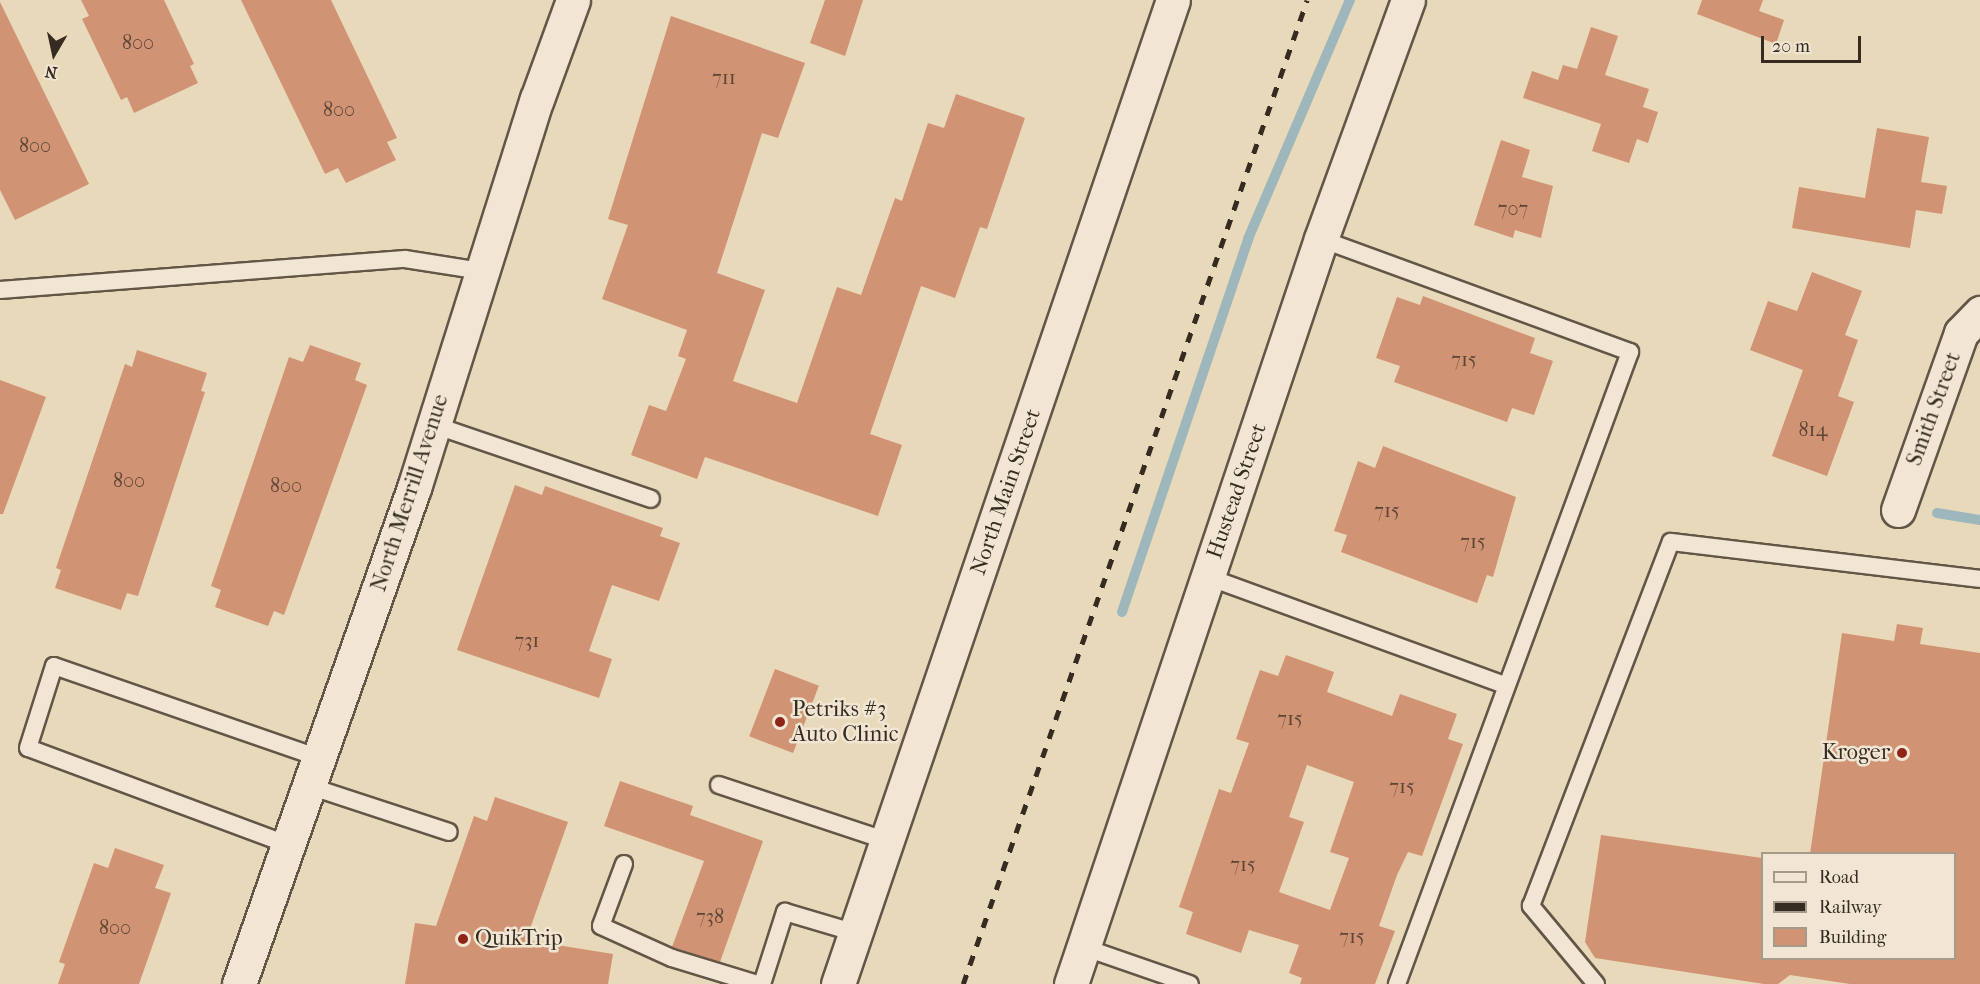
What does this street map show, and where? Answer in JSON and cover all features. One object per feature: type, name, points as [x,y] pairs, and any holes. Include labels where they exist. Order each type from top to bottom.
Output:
[{"type":"street","name":"North Merrill Avenue","points":[[239,984],[434,425],[482,271],[573,0]]},
{"type":"street","name":"North Main Street","points":[[838,984],[1173,0]]},
{"type":"street","name":"Hustead Street","points":[[1078,982],[1083,947],[1321,239],[1408,0]]},
{"type":"street","name":"Smith Street","points":[[1898,510],[1961,333],[1980,313]]},
{"type":"lane","points":[[1321,239],[1630,352],[1504,685],[1397,984]]},
{"type":"lane","points":[[0,290],[405,259],[482,271]]},
{"type":"lane","points":[[434,425],[651,498]]},
{"type":"lane","points":[[1596,984],[1531,906],[1671,542],[1980,579]]},
{"type":"lane","points":[[1208,577],[1504,685]]},
{"type":"lane","points":[[288,845],[28,748],[54,666],[314,772],[450,832]]},
{"type":"lane","points":[[719,785],[887,841]]},
{"type":"lane","points":[[624,864],[601,926],[672,958],[757,984]]},
{"type":"lane","points":[[762,984],[785,912],[856,933]]},
{"type":"lane","points":[[1083,947],[1190,984]]},
{"type":"building","points":[[81,0],[164,0],[194,64],[190,66],[198,83],[134,113],[127,97],[121,100],[82,19],[89,16]]},
{"type":"building","points":[[241,0],[331,0],[397,138],[387,142],[396,160],[346,183],[338,168],[325,174]]},
{"type":"building","points":[[825,0],[863,0],[845,56],[810,43]]},
{"type":"building","points":[[1702,0],[1763,0],[1759,11],[1784,20],[1776,44],[1697,14]]},
{"type":"building","points":[[0,2],[89,184],[15,220],[0,190]]},
{"type":"building","points":[[671,16],[805,63],[778,138],[762,133],[717,273],[765,290],[733,381],[797,403],[837,287],[861,295],[895,198],[902,201],[928,123],[944,128],[956,94],[1025,118],[987,229],[980,227],[955,298],[921,286],[870,434],[902,445],[878,516],[705,457],[697,479],[631,455],[649,405],[666,411],[686,359],[678,356],[687,330],[602,299],[628,225],[608,219]]},
{"type":"building","points":[[1591,27],[1618,36],[1605,75],[1649,89],[1643,107],[1658,112],[1648,143],[1637,139],[1629,163],[1592,151],[1601,124],[1523,98],[1532,71],[1558,80],[1563,65],[1577,69]]},
{"type":"building","points":[[1877,128],[1929,137],[1921,182],[1947,186],[1942,214],[1916,210],[1910,248],[1792,228],[1799,187],[1865,198]]},
{"type":"building","points":[[1501,140],[1530,150],[1522,177],[1553,186],[1541,238],[1515,230],[1513,238],[1474,225]]},
{"type":"building","points":[[1812,272],[1862,291],[1845,335],[1858,340],[1838,396],[1854,402],[1827,476],[1772,456],[1803,370],[1750,350],[1768,301],[1797,311]]},
{"type":"building","points":[[1423,296],[1535,338],[1530,353],[1553,361],[1534,415],[1512,408],[1507,422],[1394,382],[1400,366],[1376,358],[1397,297],[1420,305]]},
{"type":"building","points":[[310,345],[361,363],[355,380],[367,385],[284,615],[274,611],[268,626],[215,607],[221,590],[211,586],[289,357],[303,362]]},
{"type":"building","points":[[137,350],[207,373],[201,391],[205,392],[138,596],[127,593],[121,610],[55,588],[61,570],[56,568],[125,364],[132,367]]},
{"type":"building","points":[[0,380],[46,397],[3,514],[0,514]]},
{"type":"building","points":[[1383,446],[1516,497],[1493,577],[1487,575],[1477,603],[1341,552],[1347,535],[1334,531],[1358,461],[1375,468]]},
{"type":"building","points":[[515,485],[542,495],[545,486],[663,528],[660,536],[680,543],[659,601],[612,585],[589,651],[612,659],[599,698],[457,650]]},
{"type":"building","name":"Kroger","points":[[1897,624],[1923,628],[1920,644],[1980,653],[1980,984],[1850,984],[1790,975],[1778,984],[1764,984],[1595,958],[1585,942],[1601,835],[1761,858],[1761,960],[1956,960],[1956,852],[1810,852],[1842,633],[1894,641]]},
{"type":"building","points":[[1286,655],[1334,672],[1327,692],[1392,716],[1400,694],[1457,714],[1448,739],[1463,744],[1422,856],[1408,852],[1397,875],[1379,926],[1395,931],[1375,984],[1300,984],[1302,978],[1289,973],[1299,945],[1249,930],[1241,953],[1186,934],[1193,912],[1179,907],[1219,789],[1231,793],[1249,743],[1236,739],[1250,698],[1260,670],[1278,676]],"holes":[[[1307,765],[1354,782],[1330,852],[1349,858],[1330,910],[1279,892],[1304,822],[1289,817]]]},
{"type":"building","name":"Petriks #3 Auto Clinic","points":[[775,669],[819,686],[793,753],[749,736]]},
{"type":"building","points":[[620,781],[693,806],[690,815],[763,841],[720,962],[672,947],[704,861],[604,826]]},
{"type":"building","points":[[495,797],[568,822],[526,940],[613,954],[608,984],[405,984],[415,923],[436,926],[474,816],[487,821]]},
{"type":"building","points":[[115,848],[164,865],[155,888],[171,893],[139,984],[58,984],[65,964],[59,962],[94,863],[108,868]]},
{"type":"waterway","points":[[1122,612],[1248,239],[1350,0]]},
{"type":"waterway","points":[[1937,513],[1980,520]]},
{"type":"railway","points":[[963,984],[1307,0]]},
{"type":"place","name":"Petriks #3 Auto Clinic","points":[[780,722]]},
{"type":"place","name":"Kroger","points":[[1902,753]]},
{"type":"place","name":"QuikTrip","points":[[463,939]]}]
